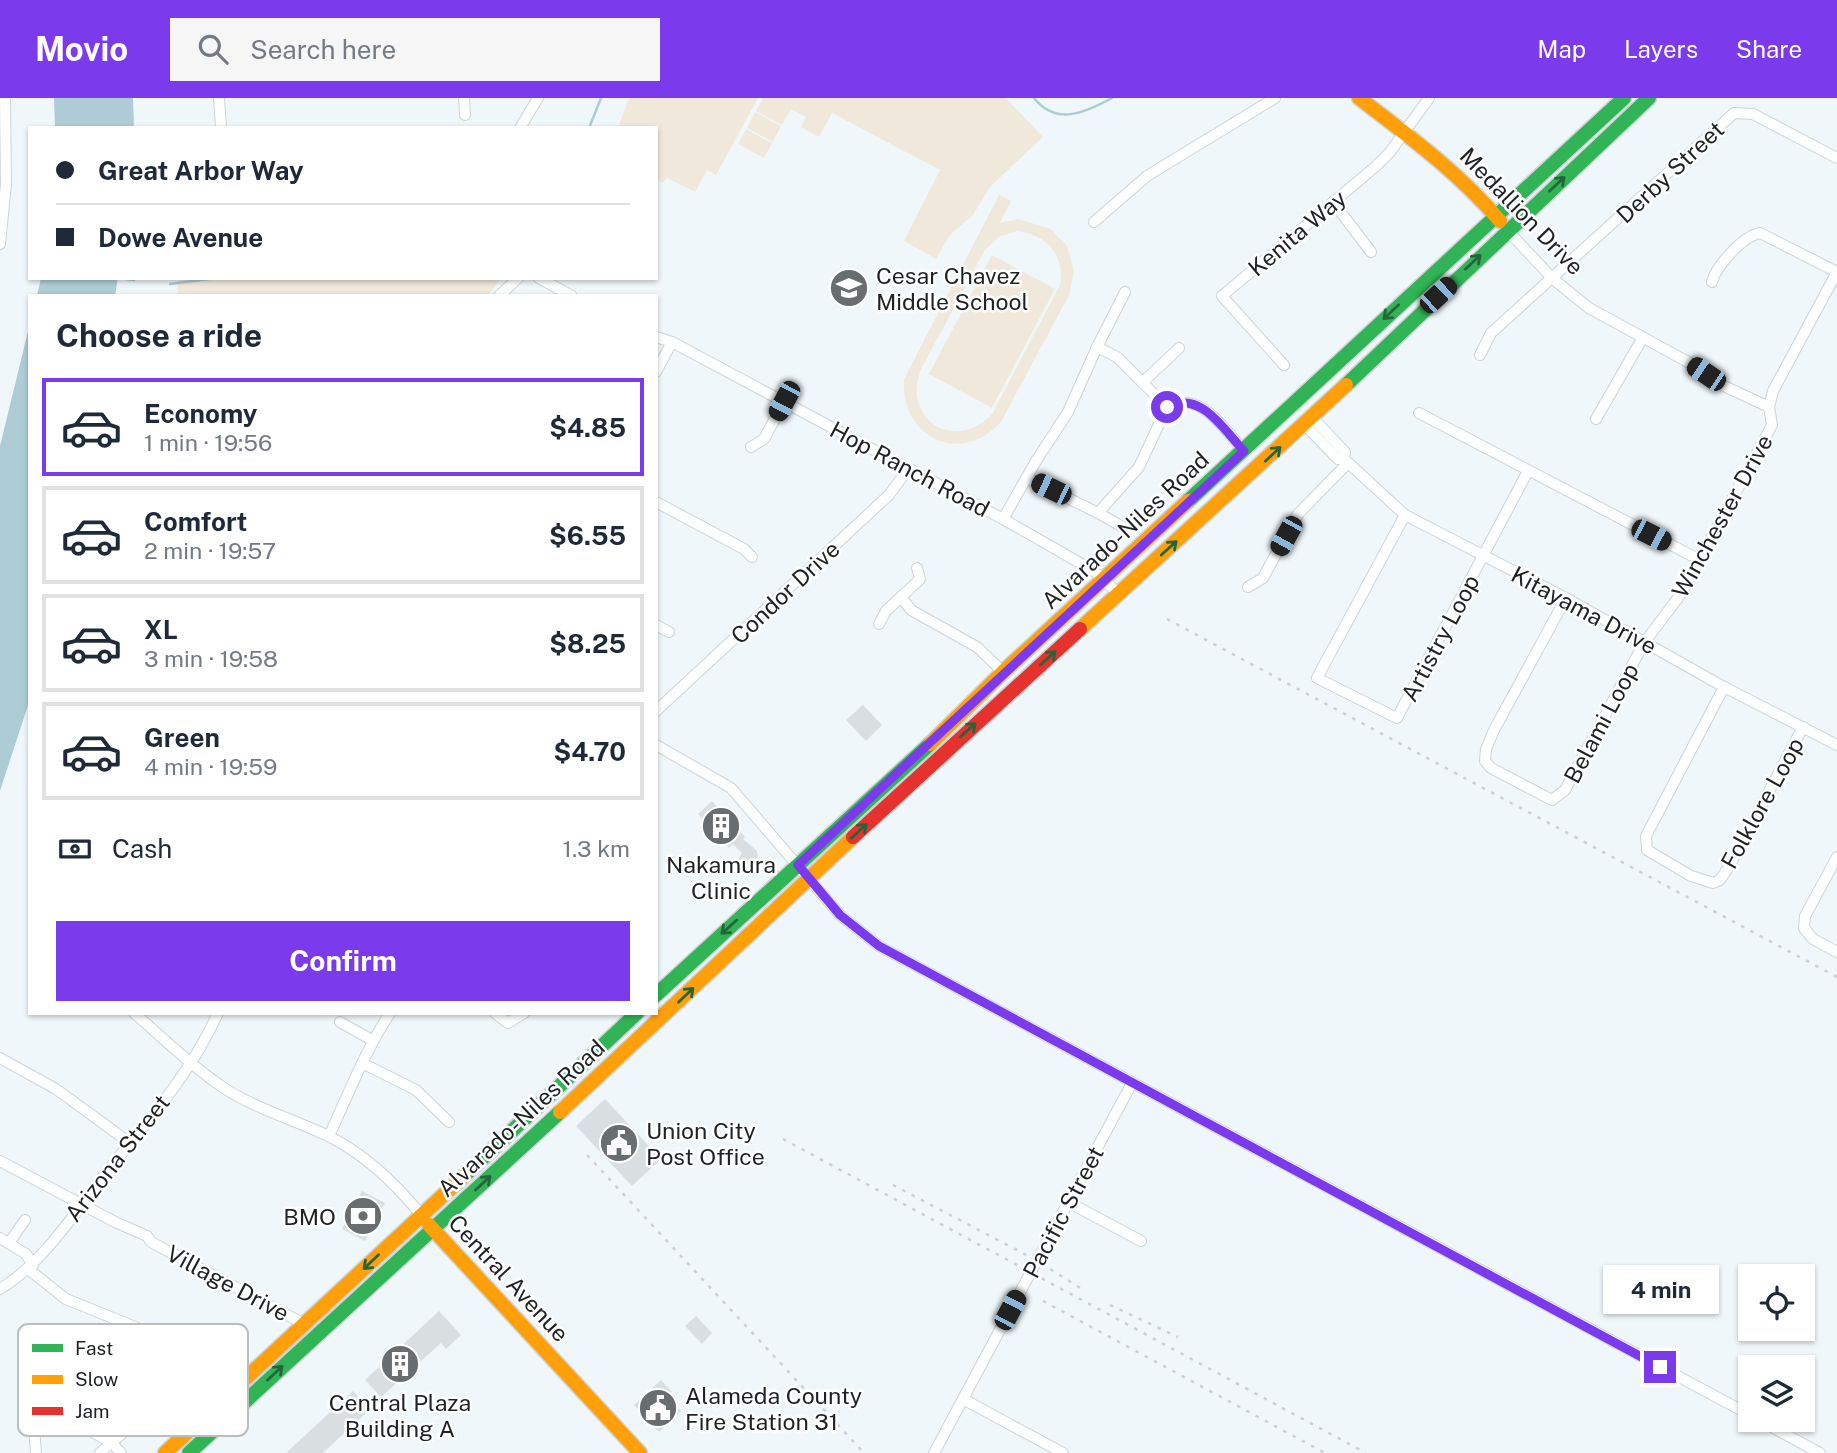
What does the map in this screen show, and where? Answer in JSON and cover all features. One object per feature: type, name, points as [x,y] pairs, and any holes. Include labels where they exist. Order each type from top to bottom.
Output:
[{"type":"main road","name":"Medallion Drive","points":[[1359,98],[1470,186],[1507,230]]},
{"type":"main road","name":"Alvarado-Niles Road","points":[[658,993],[922,752],[1003,672],[1244,451],[1494,215],[1624,98]]},
{"type":"main road","name":"Alvarado-Niles Road","points":[[248,1400],[434,1230],[809,878],[1308,421],[1649,98]]},
{"type":"main road","name":"Alvarado-Niles Road","points":[[248,1377],[635,1015]]},
{"type":"main road","name":"Central Avenue","points":[[422,1216],[640,1453]]},
{"type":"main road","name":"Alvarado-Niles Road","points":[[164,1453],[183,1436]]},
{"type":"main road","name":"Alvarado-Niles Road","points":[[190,1453],[209,1436]]},
{"type":"street","points":[[0,244],[6,172],[5,98]]},
{"type":"street","points":[[219,98],[221,126]]},
{"type":"street","points":[[464,98],[465,115]]},
{"type":"street","points":[[521,126],[538,98]]},
{"type":"street","points":[[1094,222],[1147,176],[1275,98]]},
{"type":"street","name":"Kenita Way","points":[[1284,365],[1222,296],[1375,167],[1429,98]]},
{"type":"street","name":"Derby Street","points":[[1480,355],[1491,333],[1734,113],[1753,114],[1837,158]]},
{"type":"street","points":[[1333,201],[1371,252]]},
{"type":"street","name":"Medallion Drive","points":[[1507,230],[1553,279],[1589,308],[1688,362],[1724,386],[1769,407]]},
{"type":"street","points":[[1712,282],[1715,270],[1752,235],[1760,233],[1837,272]]},
{"type":"street","name":"Winchester Drive","points":[[1644,642],[1681,594],[1772,425],[1769,407],[1773,391],[1837,272]]},
{"type":"street","points":[[501,294],[516,280]]},
{"type":"street","points":[[543,280],[568,294]]},
{"type":"street","points":[[1003,519],[1068,412],[1125,292]]},
{"type":"street","name":"Hop Ranch Road","points":[[658,338],[673,342],[1003,519],[1105,579],[1119,594]]},
{"type":"street","points":[[1596,419],[1642,339]]},
{"type":"street","points":[[658,368],[673,342]]},
{"type":"street","points":[[1097,347],[1117,356],[1167,407]]},
{"type":"street","points":[[1142,383],[1179,348]]},
{"type":"street","points":[[751,447],[764,439],[784,401]]},
{"type":"street","points":[[1098,513],[1139,467],[1167,407],[1185,401],[1202,406],[1244,451]]},
{"type":"street","points":[[1419,413],[1700,560]]},
{"type":"street","name":"Kitayama Drive","points":[[1308,421],[1338,459],[1346,461],[1405,515],[1566,598],[1724,687],[1837,745]]},
{"type":"street","points":[[1248,587],[1262,578],[1298,514],[1346,461]]},
{"type":"street","name":"Condor Drive","points":[[658,709],[889,495],[908,468]]},
{"type":"street","points":[[1484,557],[1528,471]]},
{"type":"street","points":[[1027,478],[1121,526]]},
{"type":"street","points":[[658,503],[744,549],[752,556]]},
{"type":"street","name":"Artistry Loop","points":[[1405,515],[1317,678],[1358,700],[1397,718],[1484,557]]},
{"type":"street","points":[[879,624],[886,611],[920,579],[917,568]]},
{"type":"street","points":[[901,597],[911,610],[977,647],[1003,672]]},
{"type":"street","name":"Belami Loop","points":[[1566,598],[1494,730],[1486,749],[1485,761],[1491,768],[1552,800],[1565,790],[1644,642]]},
{"type":"street","points":[[658,626],[669,632]]},
{"type":"street","name":"Folklore Loop","points":[[1724,687],[1646,836],[1647,850],[1691,876],[1713,883],[1720,880],[1731,865],[1803,727]]},
{"type":"street","points":[[658,746],[731,789],[852,927],[879,946],[1738,1409]]},
{"type":"street","points":[[1837,857],[1805,916],[1804,928],[1813,939],[1837,952]]},
{"type":"street","name":"Central Avenue","points":[[136,1015],[221,1086],[266,1110],[329,1136],[360,1155],[390,1181],[422,1216]]},
{"type":"street","name":"Arizona Street","points":[[0,1289],[30,1267],[130,1143],[192,1062],[217,1015]]},
{"type":"street","points":[[329,1136],[364,1064],[372,1040],[389,1015]]},
{"type":"street","points":[[498,1015],[508,1023],[521,1015]]},
{"type":"street","points":[[340,1022],[372,1040]]},
{"type":"street","points":[[0,1058],[56,1089],[130,1143]]},
{"type":"street","points":[[364,1064],[416,1090],[449,1122]]},
{"type":"street","name":"Pacific Street","points":[[934,1453],[1132,1083]]},
{"type":"street","name":"Village Drive","points":[[0,1161],[120,1225],[126,1225],[147,1236],[151,1242],[304,1324]]},
{"type":"street","points":[[1068,1202],[1141,1241]]},
{"type":"street","points":[[25,1220],[5,1240],[26,1254],[30,1267],[65,1299],[127,1324]]},
{"type":"street","points":[[963,1399],[1063,1453]]},
{"type":"street","points":[[1781,1432],[1819,1453]]},
{"type":"street","points":[[100,1436],[111,1442],[121,1453]]},
{"type":"street","points":[[100,1453],[117,1436]]},
{"type":"shaded area","points":[[629,98],[758,98],[716,175],[707,170],[695,192],[667,178],[663,183],[658,180],[658,126],[619,126]]},
{"type":"shaded area","points":[[763,98],[1006,98],[1043,137],[990,187],[973,215],[950,235],[936,259],[904,241],[940,170],[832,113],[819,137],[801,127],[806,117],[791,109],[782,125],[756,111]]},
{"type":"shaded area","points":[[755,112],[781,126],[773,142],[747,128]]},
{"type":"shaded area","points":[[746,129],[772,143],[764,158],[738,144]]},
{"type":"shaded area","points":[[999,195],[1011,201],[1000,223],[1018,219],[1051,229],[1067,246],[1074,271],[1069,295],[1001,422],[985,435],[968,442],[951,443],[936,439],[922,430],[912,417],[905,399],[904,379]],"holes":[[[1017,231],[1028,233],[1045,242],[1057,256],[1060,264],[1060,285],[992,414],[978,425],[963,430],[949,431],[936,426],[926,417],[919,405],[917,389],[920,371],[985,250],[999,237]]]},
{"type":"shaded area","points":[[992,255],[1055,289],[992,408],[929,374]]},
{"type":"shaded area","points":[[179,280],[500,280],[489,294],[177,294]]},
{"type":"water","points":[[54,98],[133,98],[134,126],[55,126]]},
{"type":"water","points":[[41,280],[118,280],[115,294],[37,294]]},
{"type":"water","points":[[28,331],[28,705],[0,791],[0,446]]},
{"type":"building","points":[[863,705],[882,725],[866,741],[846,720]]},
{"type":"building","name":"Nakamura Clinic","points":[[712,801],[745,837],[743,839],[757,851],[759,864],[756,870],[738,860],[742,853],[733,844],[729,848],[698,814]]},
{"type":"building","name":"Union City Post Office","points":[[605,1099],[661,1159],[632,1186],[576,1126]]},
{"type":"building","name":"BMO","points":[[362,1191],[385,1203],[365,1241],[342,1229]]},
{"type":"building","name":"Central Plaza Building A","points":[[439,1311],[461,1335],[446,1349],[441,1343],[381,1397],[365,1380]]},
{"type":"building","points":[[696,1316],[712,1333],[702,1344],[685,1326]]},
{"type":"building","name":"Alameda County Fire Station 31","points":[[661,1380],[672,1392],[667,1396],[681,1411],[659,1432],[634,1405]]},
{"type":"building","points":[[353,1391],[370,1409],[323,1453],[286,1453]]},
{"type":"waterway","points":[[590,126],[601,98]]},
{"type":"waterway","points":[[1034,98],[1043,107],[1061,114],[1081,112],[1112,98]]},
{"type":"waterway","points":[[170,284],[201,280]]},
{"type":"railway","points":[[1167,619],[1837,977]]},
{"type":"railway","points":[[783,1139],[1366,1453]]},
{"type":"railway","points":[[587,1155],[864,1453]]},
{"type":"railway","points":[[893,1185],[1036,1260],[1085,1291]]},
{"type":"railway","points":[[1043,1301],[1325,1453]]},
{"type":"railway","points":[[1110,1305],[1178,1337]]},
{"type":"traffic: fast","points":[[1188,501],[1624,98]]},
{"type":"traffic: fast","points":[[1346,385],[1649,98]]},
{"type":"traffic: fast","points":[[658,993],[930,744]]},
{"type":"traffic: fast","points":[[464,1176],[635,1015]]},
{"type":"traffic: fast","points":[[248,1399],[560,1112]]},
{"type":"traffic: fast","points":[[189,1453],[207,1436]]},
{"type":"traffic: slow","points":[[1359,98],[1450,171],[1500,221]]},
{"type":"traffic: slow","points":[[1080,629],[1346,385]]},
{"type":"traffic: slow","points":[[930,744],[1003,672],[1188,501]]},
{"type":"traffic: slow","points":[[560,1112],[853,837]]},
{"type":"traffic: slow","points":[[248,1376],[464,1176]]},
{"type":"traffic: slow","points":[[429,1225],[640,1453]]},
{"type":"traffic: slow","points":[[165,1453],[183,1436]]},
{"type":"traffic: jam","points":[[853,837],[1080,629]]},
{"type":"place","name":"Cesar Chavez Middle School","points":[[849,288]]},
{"type":"place","name":"Nakamura Clinic","points":[[721,826]]},
{"type":"place","name":"Union City Post Office","points":[[619,1143]]},
{"type":"place","name":"BMO","points":[[363,1216]]},
{"type":"place","name":"Central Plaza Building A","points":[[400,1364]]},
{"type":"place","name":"Alameda County Fire Station 31","points":[[658,1408]]},
{"type":"route","points":[[1167,407],[1176,402],[1195,402],[1202,406],[1244,451],[798,865],[840,915],[879,946],[1660,1367]]}]
